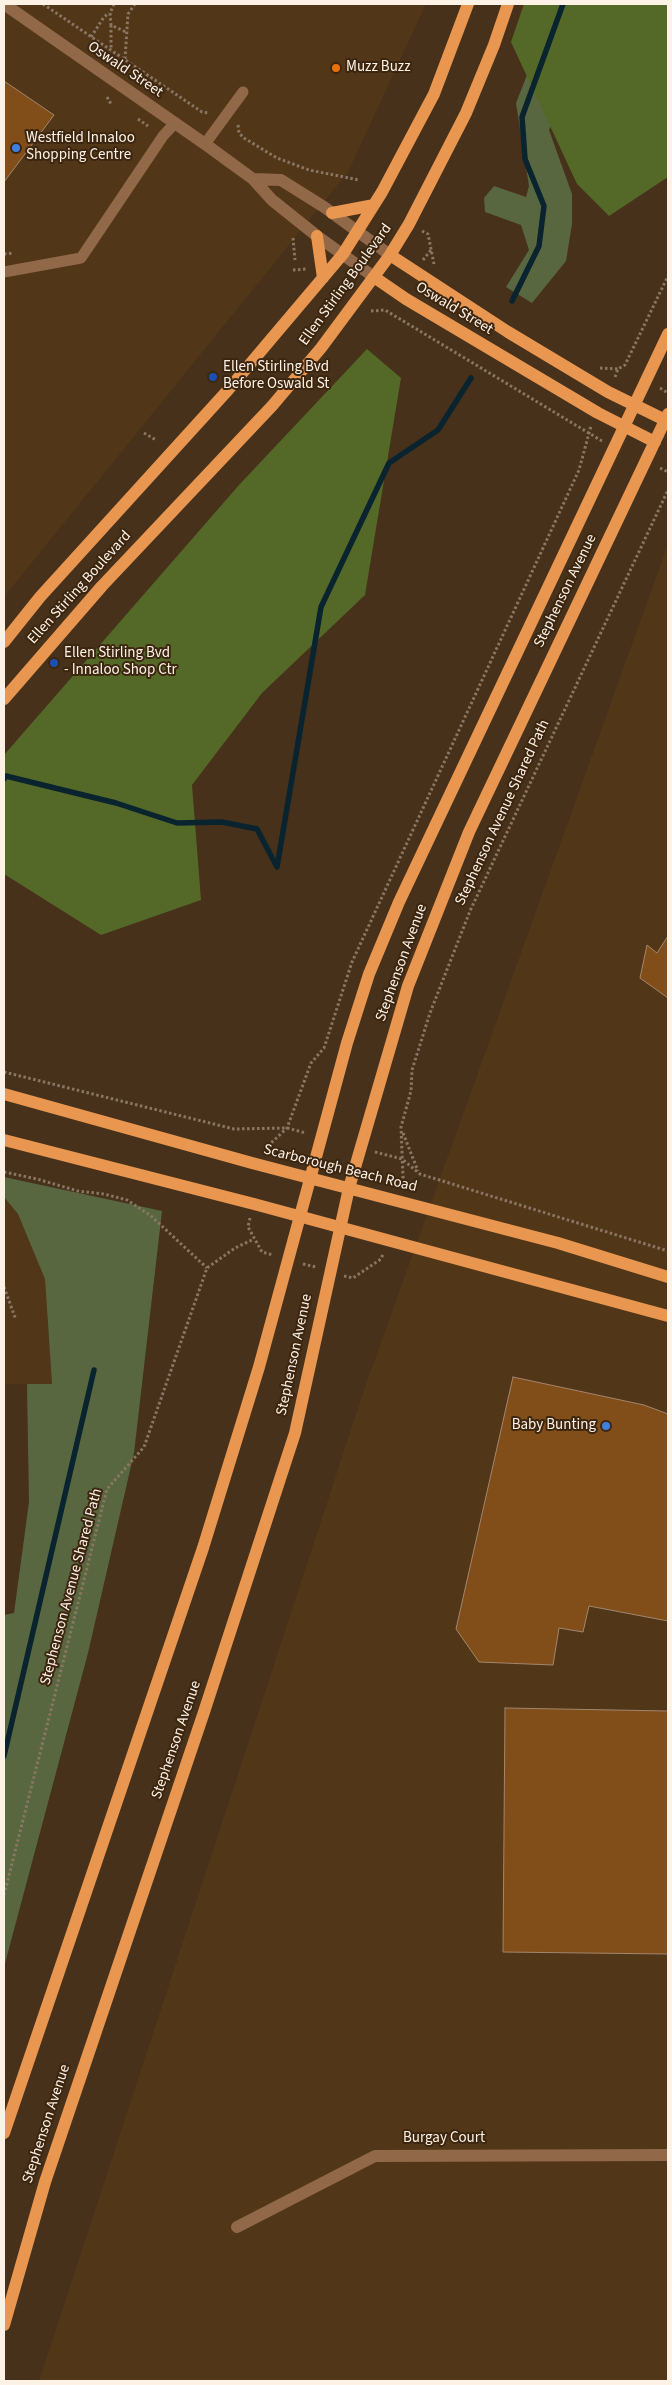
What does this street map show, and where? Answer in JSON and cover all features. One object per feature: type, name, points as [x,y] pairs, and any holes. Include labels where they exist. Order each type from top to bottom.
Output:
[{"type":"main road","name":"Ellen Stirling Boulevard","points":[[4,642],[40,597],[228,390],[343,254],[374,205],[434,94],[468,4]]},
{"type":"main road","name":"Ellen Stirling Boulevard","points":[[4,698],[102,586],[272,406],[321,348],[390,255],[409,224],[466,114],[494,45],[508,4]]},
{"type":"main road","points":[[332,213],[374,205]]},
{"type":"main road","points":[[317,236],[323,278]]},
{"type":"main road","name":"Oswald Street","points":[[390,255],[508,332],[608,392],[667,417]]},
{"type":"main road","name":"Oswald Street","points":[[374,277],[422,309],[598,413],[655,442]]},
{"type":"main road","name":"Stephenson Avenue","points":[[4,2133],[203,1548],[259,1367],[347,1043],[369,974],[399,902],[668,334]]},
{"type":"main road","name":"Stephenson Avenue","points":[[4,2325],[45,2182],[207,1702],[295,1433],[349,1188],[408,986],[469,832],[667,417]]},
{"type":"main road","name":"Scarborough Beach Road","points":[[4,1094],[558,1244],[668,1277]]},
{"type":"main road","points":[[4,1140],[668,1316]]},
{"type":"street","name":"Oswald Street","points":[[4,4],[253,179],[272,200],[317,236],[374,277]]},
{"type":"street","name":"Oswald Street","points":[[253,179],[281,180],[332,213],[390,255]]},
{"type":"street","name":"Burgay Court","points":[[237,2227],[375,2156],[668,2155]]},
{"type":"lane","points":[[205,144],[243,92]]},
{"type":"lane","points":[[4,272],[81,258],[163,136],[175,123]]},
{"type":"path","points":[[43,4],[202,112],[208,113],[217,109],[238,122],[240,133],[244,138],[276,158],[310,170],[359,180]]},
{"type":"path","points":[[111,50],[110,13],[114,4]]},
{"type":"path","points":[[126,60],[128,14],[135,4]]},
{"type":"path","points":[[91,37],[104,17],[110,13]]},
{"type":"path","points":[[110,25],[128,33]]},
{"type":"path","points":[[409,224],[428,234],[435,270]]},
{"type":"path","points":[[293,270],[310,268]]},
{"type":"path","points":[[593,368],[618,369],[625,365],[668,276]]},
{"type":"path","points":[[371,311],[385,310],[602,441]]},
{"type":"path","points":[[625,365],[630,370]]},
{"type":"path","points":[[614,380],[618,369]]},
{"type":"path","points":[[144,433],[156,440]]},
{"type":"path","name":"Stephenson Avenue Shared Path","points":[[420,1174],[402,1158],[401,1127],[411,1091],[412,1070],[430,1013],[470,911],[668,490]]},
{"type":"path","points":[[4,1072],[234,1129],[287,1128]]},
{"type":"path","points":[[401,1127],[420,1174],[668,1251]]},
{"type":"path","points":[[4,1172],[38,1179],[78,1191],[104,1194],[127,1200],[150,1215],[207,1268],[235,1248],[254,1239]]},
{"type":"path","name":"Stephenson Avenue Shared Path","points":[[4,1895],[107,1489],[144,1446],[207,1268]]},
{"type":"path","points":[[4,1287],[16,1320]]},
{"type":"shaded area","points":[[4,4],[426,4],[348,172],[4,597]]},
{"type":"shaded area","points":[[668,544],[668,2381],[39,2381],[365,1387]]},
{"type":"shaded area","points":[[4,1197],[18,1214],[45,1279],[52,1384],[4,1384]]},
{"type":"green space","points":[[524,4],[668,4],[668,177],[609,216],[577,184],[511,42]]},
{"type":"green space","points":[[555,4],[608,4],[549,130],[572,194],[572,224],[566,261],[532,303],[506,287],[529,250],[521,225],[485,212],[484,198],[494,186],[526,197],[529,186],[516,103]]},
{"type":"green space","points":[[367,349],[401,378],[365,595],[262,693],[192,785],[201,900],[101,935],[4,874],[4,755],[239,485]]},
{"type":"green space","points":[[4,1177],[162,1211],[134,1453],[88,1653],[4,1967],[4,1615],[14,1613],[29,1502],[27,1384],[52,1384],[45,1279],[18,1214],[4,1197]]},
{"type":"building","name":"Westfield Innaloo Shopping Centre","points":[[4,81],[54,115],[4,182]]},
{"type":"building","points":[[668,936],[668,998],[640,978],[647,945],[657,953]]},
{"type":"building","points":[[513,1377],[644,1405],[668,1414],[668,1621],[589,1606],[583,1632],[559,1628],[553,1665],[479,1662],[456,1629]]},
{"type":"building","points":[[505,1708],[668,1711],[668,1954],[503,1952]]},
{"type":"waterway","points":[[512,301],[539,246],[544,206],[525,159],[522,117],[563,4]]},
{"type":"waterway","points":[[4,779],[6,776],[116,803],[177,823],[222,822],[257,829],[277,867],[321,607],[389,463],[438,430],[471,378]]},
{"type":"waterway","points":[[4,1756],[94,1370]]},
{"type":"place","name":"Muzz Buzz","points":[[336,68]]},
{"type":"place","name":"Westfield Innaloo Shopping Centre","points":[[16,148]]},
{"type":"place","name":"Ellen Stirling Bvd Before Oswald St","points":[[213,377]]},
{"type":"place","name":"Ellen Stirling Bvd - Innaloo Shop Ctr","points":[[54,663]]},
{"type":"place","name":"Baby Bunting","points":[[606,1426]]}]
